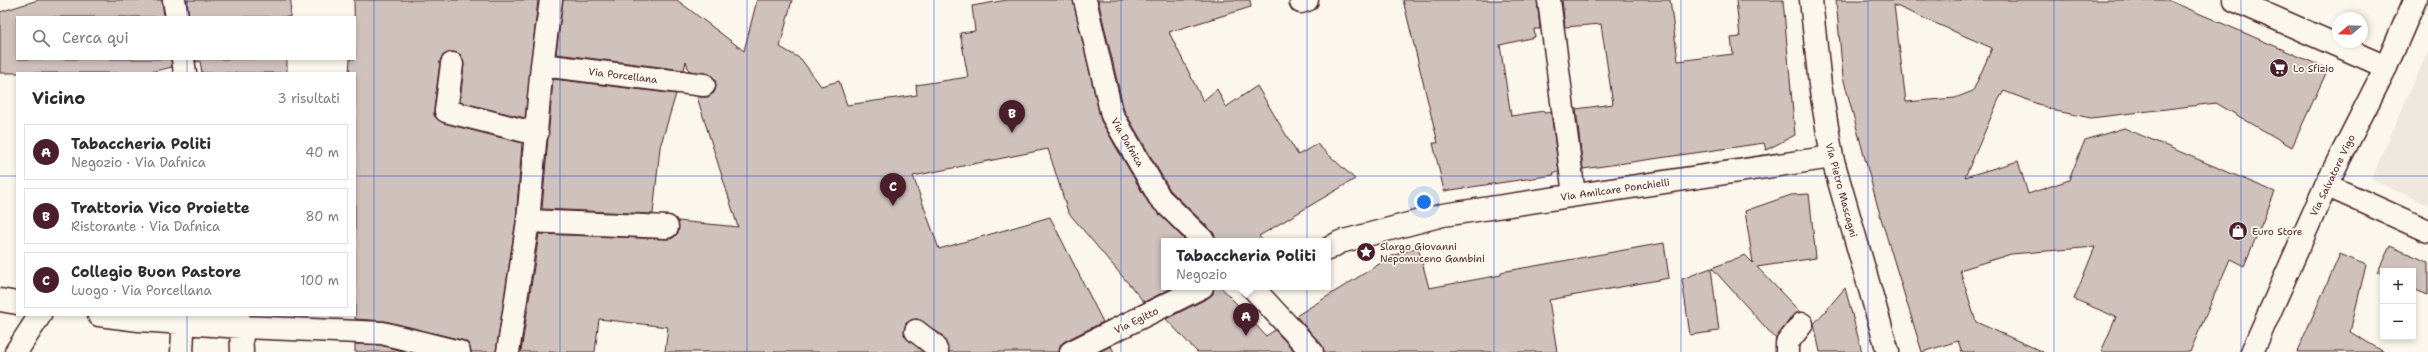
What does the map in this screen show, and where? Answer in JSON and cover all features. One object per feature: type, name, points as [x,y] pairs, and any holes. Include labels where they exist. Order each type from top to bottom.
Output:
[{"type":"street","points":[[174,0],[177,16]]},
{"type":"street","points":[[508,352],[528,221],[542,65],[551,0]]},
{"type":"street","name":"Via Dafnica","points":[[1085,0],[1112,115],[1160,198],[1201,238]]},
{"type":"street","points":[[1549,0],[1574,195]]},
{"type":"street","name":"Via Pietro Mascagni","points":[[1811,0],[1820,85],[1832,157],[1888,352]]},
{"type":"street","points":[[2234,0],[2386,67]]},
{"type":"street","name":"Via Salvatore Vigo","points":[[2252,352],[2326,185],[2386,67],[2415,0]]},
{"type":"street","points":[[183,60],[185,72]]},
{"type":"street","points":[[452,64],[446,111],[537,134]]},
{"type":"street","name":"Via Porcellana","points":[[542,65],[704,85]]},
{"type":"street","name":"Via Amilcare Ponchielli","points":[[1331,247],[1340,242],[1443,215],[1832,157]]},
{"type":"street","points":[[2326,185],[2428,231]]},
{"type":"street","points":[[528,221],[667,226]]},
{"type":"street","name":"Via Egitto","points":[[1071,352],[1196,290]]},
{"type":"street","points":[[1258,290],[1312,352]]},
{"type":"street","points":[[0,300],[16,303]]},
{"type":"street","points":[[16,352],[39,316]]},
{"type":"street","points":[[107,316],[139,320],[184,318],[240,321],[281,327],[382,333],[459,352]]},
{"type":"street","points":[[182,352],[184,318]]},
{"type":"street","points":[[240,321],[242,352]]},
{"type":"street","points":[[1787,352],[1787,343],[1802,324]]},
{"type":"street","points":[[916,331],[934,345],[937,352]]},
{"type":"shaded area","points":[[2428,51],[2428,205],[2371,179]]},
{"type":"building","points":[[38,0],[162,0],[164,16],[16,16],[16,60],[171,60],[172,67],[150,72],[0,73],[0,12]]},
{"type":"building","points":[[187,0],[291,0],[290,16],[189,16]]},
{"type":"building","points":[[354,0],[538,0],[525,118],[460,102],[464,65],[460,54],[453,52],[442,56],[440,62],[434,109],[434,116],[443,123],[522,143],[516,220],[496,352],[471,352],[468,343],[462,340],[385,321],[355,319],[356,72],[349,72],[350,60],[356,60],[356,16],[354,16]]},
{"type":"building","points":[[563,0],[677,0],[744,51],[757,0],[792,0],[780,47],[801,59],[821,86],[839,81],[847,105],[917,95],[916,85],[968,77],[960,33],[975,31],[972,6],[1007,0],[1073,0],[1101,121],[1149,204],[1183,238],[1161,238],[1161,290],[1168,290],[1144,302],[1068,212],[1048,149],[913,176],[939,249],[1050,217],[1103,322],[1065,341],[1060,345],[1059,352],[949,352],[942,335],[917,319],[906,323],[904,335],[923,352],[665,352],[668,327],[599,319],[595,352],[521,352],[539,234],[666,239],[673,238],[678,233],[678,221],[738,227],[697,97],[708,97],[714,93],[716,87],[715,80],[706,73],[689,71],[686,61],[684,70],[556,54]]},
{"type":"building","points":[[1098,0],[1250,0],[1251,7],[1169,32],[1203,101],[1217,89],[1226,107],[1257,86],[1298,155],[1317,144],[1355,179],[1259,236],[1261,238],[1215,238],[1213,232],[1170,190],[1124,110]]},
{"type":"building","points":[[1403,0],[1537,0],[1540,29],[1534,29],[1535,37],[1500,45],[1511,116],[1544,111],[1544,113],[1551,112],[1559,172],[1553,173],[1554,175],[1444,191],[1433,143],[1438,143]]},
{"type":"building","points":[[1562,0],[1670,0],[1678,61],[1733,54],[1731,38],[1740,37],[1736,0],[1783,0],[1795,135],[1766,150],[1764,143],[1583,169],[1576,109],[1613,104],[1601,24],[1565,27]]},
{"type":"building","points":[[1836,0],[2168,0],[2328,69],[2292,147],[2216,103],[2091,118],[2056,111],[2004,91],[1999,99],[1965,177],[2018,161],[2028,194],[2069,180],[2085,140],[2124,128],[2275,192],[2244,266],[2230,259],[2190,352],[2101,352],[2116,317],[2074,299],[2095,247],[2011,254],[1960,270],[1976,322],[2043,352],[1962,352],[1958,341],[1922,352],[1880,215],[1843,77]],"holes":[[[1894,5],[1992,48],[1973,91],[1955,98],[1906,102]]]},
{"type":"building","points":[[196,60],[287,60],[287,72],[202,72],[200,61],[196,62]]},
{"type":"building","points":[[553,79],[676,94],[660,147],[653,214],[542,209]]},
{"type":"building","points":[[1809,194],[1816,258],[1757,267],[1800,312],[1792,316],[1776,339],[1712,268],[1745,255],[1753,263],[1745,211],[1791,195]]},
{"type":"building","points":[[1664,243],[1669,278],[1549,300],[1557,352],[1324,352],[1321,344],[1296,316],[1392,256],[1418,247],[1429,288],[1501,275],[1501,272]]},
{"type":"building","points":[[2390,246],[2428,262],[2428,295],[2416,290],[2416,268],[2380,268],[2380,274],[2377,273]]},
{"type":"building","points":[[2340,254],[2366,265],[2350,332],[2384,352],[2297,352]]},
{"type":"building","points":[[1711,268],[1719,331],[1690,335],[1682,279]]},
{"type":"building","points":[[1845,288],[1862,352],[1820,352],[1814,324]]},
{"type":"building","points":[[1214,290],[1224,290],[1266,336],[1275,330],[1295,352],[1197,352],[1166,319],[1213,294]]},
{"type":"building","points":[[355,344],[380,345],[407,352],[355,352]]},
{"type":"building","points":[[1111,346],[1114,352],[1099,352]]},
{"type":"place","name":"Lo Sfizio","points":[[2279,68]]},
{"type":"place","name":"Trattoria Vico Proiette","points":[[1012,133]]},
{"type":"place","name":"Collegio Buon Pastore","points":[[893,206]]},
{"type":"place","name":"Euro Store","points":[[2238,231]]},
{"type":"place","name":"Slargo Giovanni Nepomuceno Gambini","points":[[1366,252]]},
{"type":"place","name":"Tabaccheria Politi","points":[[1246,336]]}]
